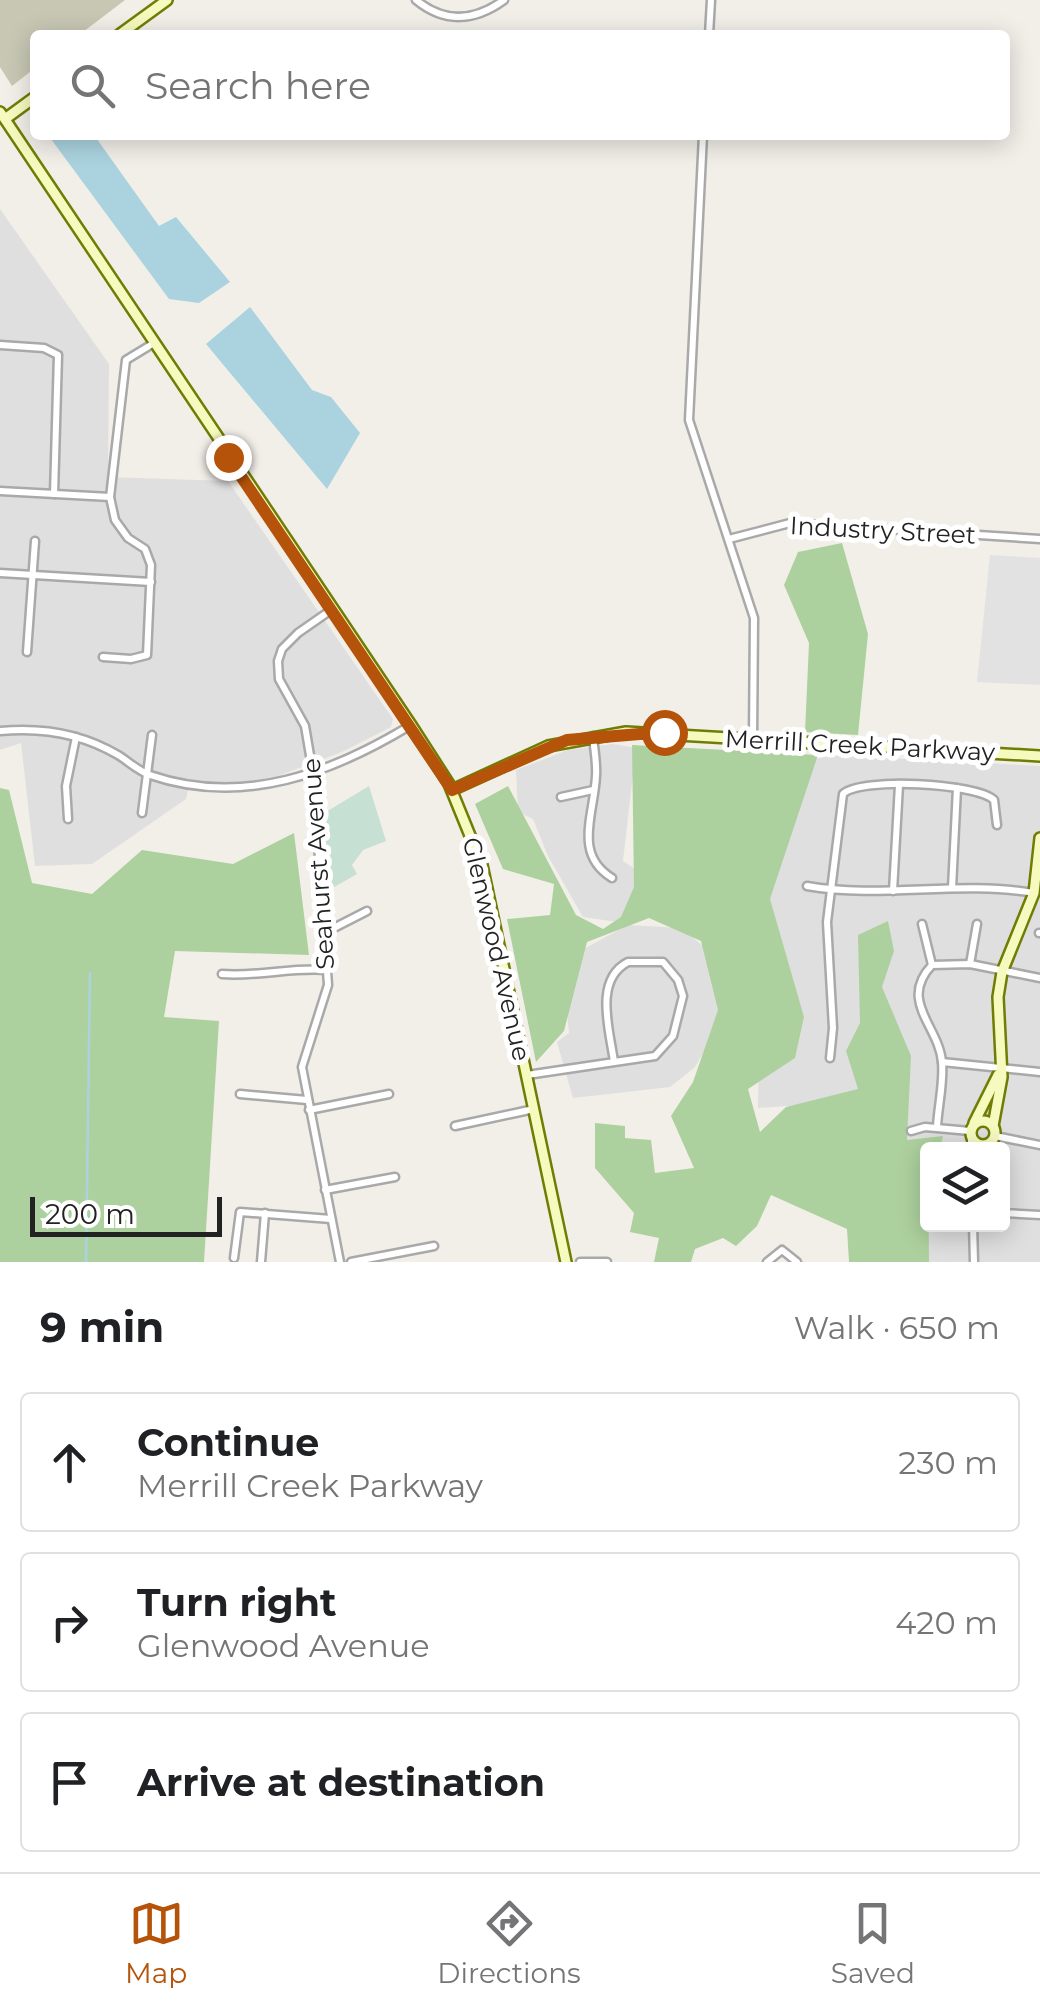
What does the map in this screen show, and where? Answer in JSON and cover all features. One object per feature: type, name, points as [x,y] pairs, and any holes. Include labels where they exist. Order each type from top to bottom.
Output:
[{"type":"street","points":[[126,30],[167,0]]},
{"type":"street","points":[[416,0],[429,10],[459,19],[474,17],[504,0]]},
{"type":"street","points":[[709,30],[711,0]]},
{"type":"street","points":[[2,116],[30,100]]},
{"type":"street","name":"Glenwood Avenue","points":[[2,116],[452,790],[482,864],[566,1262]]},
{"type":"street","points":[[703,140],[689,420],[754,618],[753,739]]},
{"type":"street","points":[[103,657],[131,660],[147,655],[152,582],[145,550],[128,538],[114,520],[110,497],[126,360],[154,343]]},
{"type":"street","points":[[0,345],[44,348],[58,355],[54,494]]},
{"type":"street","points":[[0,491],[110,497]]},
{"type":"street","name":"Industry Street","points":[[729,539],[790,523],[1040,538]]},
{"type":"street","points":[[27,652],[35,541]]},
{"type":"street","points":[[0,574],[152,582]]},
{"type":"street","name":"Seahurst Avenue","points":[[332,610],[298,633],[282,649],[278,662],[279,679],[305,726],[314,773],[328,985],[302,1067],[340,1262]]},
{"type":"street","points":[[0,731],[47,729],[115,753],[148,775],[238,789],[314,773],[362,754],[412,725]]},
{"type":"street","name":"Merrill Creek Parkway","points":[[452,790],[548,746],[594,736],[664,732],[1040,756]]},
{"type":"street","points":[[142,813],[152,736]]},
{"type":"street","points":[[594,736],[588,849],[599,870],[612,878]]},
{"type":"street","points":[[68,820],[66,786],[76,737]]},
{"type":"street","points":[[830,1058],[830,890],[842,794],[853,786],[899,786],[957,788],[987,794],[994,800],[996,826]]},
{"type":"street","points":[[894,892],[899,786]]},
{"type":"street","points":[[952,888],[957,788]]},
{"type":"street","points":[[561,797],[593,790]]},
{"type":"street","points":[[991,1139],[1000,1067],[998,997],[1002,972],[1034,893],[1040,838]]},
{"type":"street","points":[[807,886],[894,892],[952,888],[1034,893]]},
{"type":"street","points":[[324,933],[367,911]]},
{"type":"street","points":[[922,924],[932,965],[919,984],[918,1004],[942,1062],[937,1128]]},
{"type":"street","points":[[970,964],[977,924]]},
{"type":"street","points":[[527,1075],[655,1056],[673,1036],[684,996],[678,980],[663,962],[641,959],[619,967],[608,988],[614,1062]]},
{"type":"street","points":[[932,965],[970,964],[1040,978]]},
{"type":"street","points":[[222,974],[248,976],[290,967],[327,970]]},
{"type":"street","points":[[942,1062],[1040,1072]]},
{"type":"street","points":[[971,1142],[972,1131],[1000,1067]]},
{"type":"street","points":[[240,1094],[306,1100]]},
{"type":"street","points":[[310,1110],[389,1094]]},
{"type":"street","points":[[455,1126],[534,1109]]},
{"type":"street","points":[[911,1131],[972,1131],[984,1120],[991,1139]]},
{"type":"street","points":[[972,1131],[977,1144],[991,1139],[1040,1144]]},
{"type":"street","points":[[325,1190],[394,1177]]},
{"type":"street","points":[[234,1258],[240,1212],[331,1219]]},
{"type":"street","points":[[260,1262],[265,1213]]},
{"type":"street","points":[[1010,1213],[1040,1215]]},
{"type":"street","points":[[973,1232],[974,1262]]},
{"type":"street","points":[[351,1262],[434,1246]]},
{"type":"street","points":[[768,1262],[782,1250],[797,1262]]},
{"type":"street","points":[[580,1262],[606,1262]]},
{"type":"shaded area","points":[[0,0],[125,0],[86,30],[30,30],[30,72],[12,86],[0,67]]},
{"type":"shaded area","points":[[0,209],[109,364],[108,477],[228,481],[393,719],[391,727],[342,752],[278,776],[238,783],[190,780],[186,799],[92,864],[35,866],[21,743],[0,750]]},
{"type":"shaded area","points":[[990,555],[1040,558],[1040,685],[977,682]]},
{"type":"shaded area","points":[[613,744],[636,748],[623,861],[641,873],[624,923],[583,917],[548,856],[533,819],[518,812],[516,770],[568,750]]},
{"type":"shaded area","points":[[832,755],[1040,766],[1040,1262],[920,1262],[926,1232],[1010,1232],[1010,1142],[920,1142],[920,1149],[891,1148],[860,1101],[758,1108],[761,896],[805,762]]},
{"type":"shaded area","points":[[369,786],[386,841],[363,850],[352,865],[357,874],[329,890],[321,815]]},
{"type":"shaded area","points":[[628,925],[681,928],[714,955],[725,1015],[695,1067],[670,1087],[573,1098],[557,1042],[569,1033],[566,999],[580,951]]},
{"type":"green space","points":[[842,543],[868,634],[858,735],[805,732],[809,643],[784,585],[798,552]]},
{"type":"green space","points":[[632,745],[818,755],[770,899],[804,1017],[795,1058],[748,1089],[760,1132],[786,1107],[858,1089],[846,1051],[860,1023],[858,935],[888,921],[894,951],[882,987],[911,1056],[907,1140],[943,1136],[942,1142],[920,1142],[920,1232],[929,1232],[929,1262],[849,1262],[847,1229],[771,1195],[757,1226],[736,1246],[723,1238],[695,1249],[691,1262],[654,1262],[659,1238],[630,1232],[634,1213],[595,1168],[595,1123],[625,1126],[625,1138],[651,1140],[655,1173],[694,1168],[671,1116],[693,1082],[718,1010],[701,941],[649,918],[587,942],[564,1031],[536,1062],[507,919],[550,915],[554,884],[503,869],[475,804],[508,786],[576,915],[603,929],[621,917],[634,887]]},
{"type":"green space","points":[[0,788],[9,790],[32,883],[92,894],[142,850],[233,864],[294,833],[309,955],[175,951],[164,1017],[219,1021],[204,1262],[0,1262]]},
{"type":"water","points":[[52,140],[98,140],[159,226],[176,217],[230,282],[199,303],[169,299]]},
{"type":"water","points":[[250,307],[312,390],[331,397],[360,433],[327,489],[206,344]]},
{"type":"waterway","points":[[86,1262],[90,973]]},
{"type":"route","points":[[228,457],[412,725],[452,790],[567,740],[626,732],[664,732]]}]
